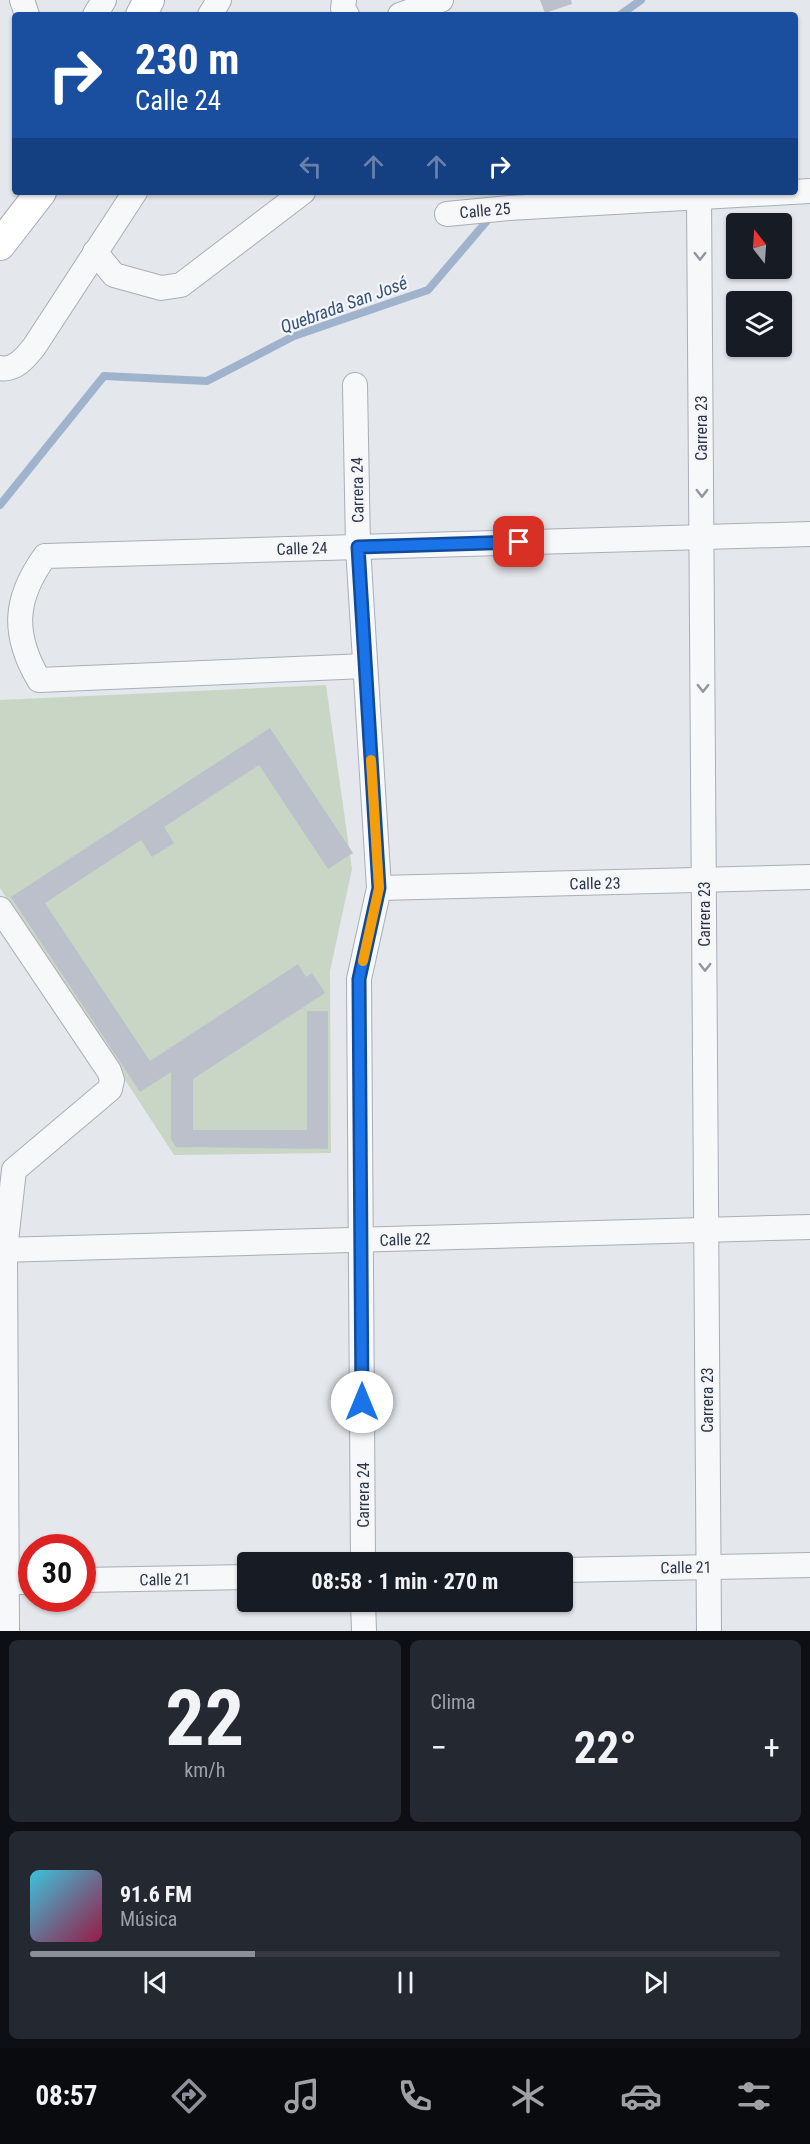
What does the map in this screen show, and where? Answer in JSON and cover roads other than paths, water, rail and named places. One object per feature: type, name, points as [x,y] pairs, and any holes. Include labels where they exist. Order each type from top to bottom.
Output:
[{"type":"main road","points":[[0,245],[39,195]]},
{"type":"street","points":[[408,12],[441,0]]},
{"type":"street","points":[[0,368],[10,369],[23,360],[34,347],[133,195]]},
{"type":"street","points":[[95,252],[114,275],[161,288],[181,285],[299,195]]},
{"type":"street","name":"Calle 25","points":[[447,214],[509,208],[736,195]]},
{"type":"street","name":"Carrera 23","points":[[699,197],[709,1631]]},
{"type":"street","name":"Carrera 24","points":[[355,385],[358,547],[379,888],[359,979],[363,1552]]},
{"type":"street","name":"Calle 24","points":[[365,666],[39,681],[24,650],[19,617],[23,595],[32,574],[45,556],[810,534]]},
{"type":"street","name":"Calle 23","points":[[379,888],[810,878]]},
{"type":"street","points":[[0,909],[109,1071],[112,1080],[110,1089],[14,1170],[3,1250],[3,1582],[7,1631]]},
{"type":"street","name":"Calle 22","points":[[3,1250],[810,1227]]},
{"type":"street","name":"Calle 21","points":[[573,1570],[810,1565]]},
{"type":"street","name":"Calle 21","points":[[96,1580],[237,1577]]},
{"type":"street","points":[[3,1582],[18,1581]]},
{"type":"street","points":[[363,1612],[364,1631]]},
{"type":"waterway","name":"Quebrada San José","points":[[624,12],[641,0]]},
{"type":"waterway","name":"Quebrada San José","points":[[0,505],[104,376],[207,381],[294,336],[428,290],[492,215]]}]
